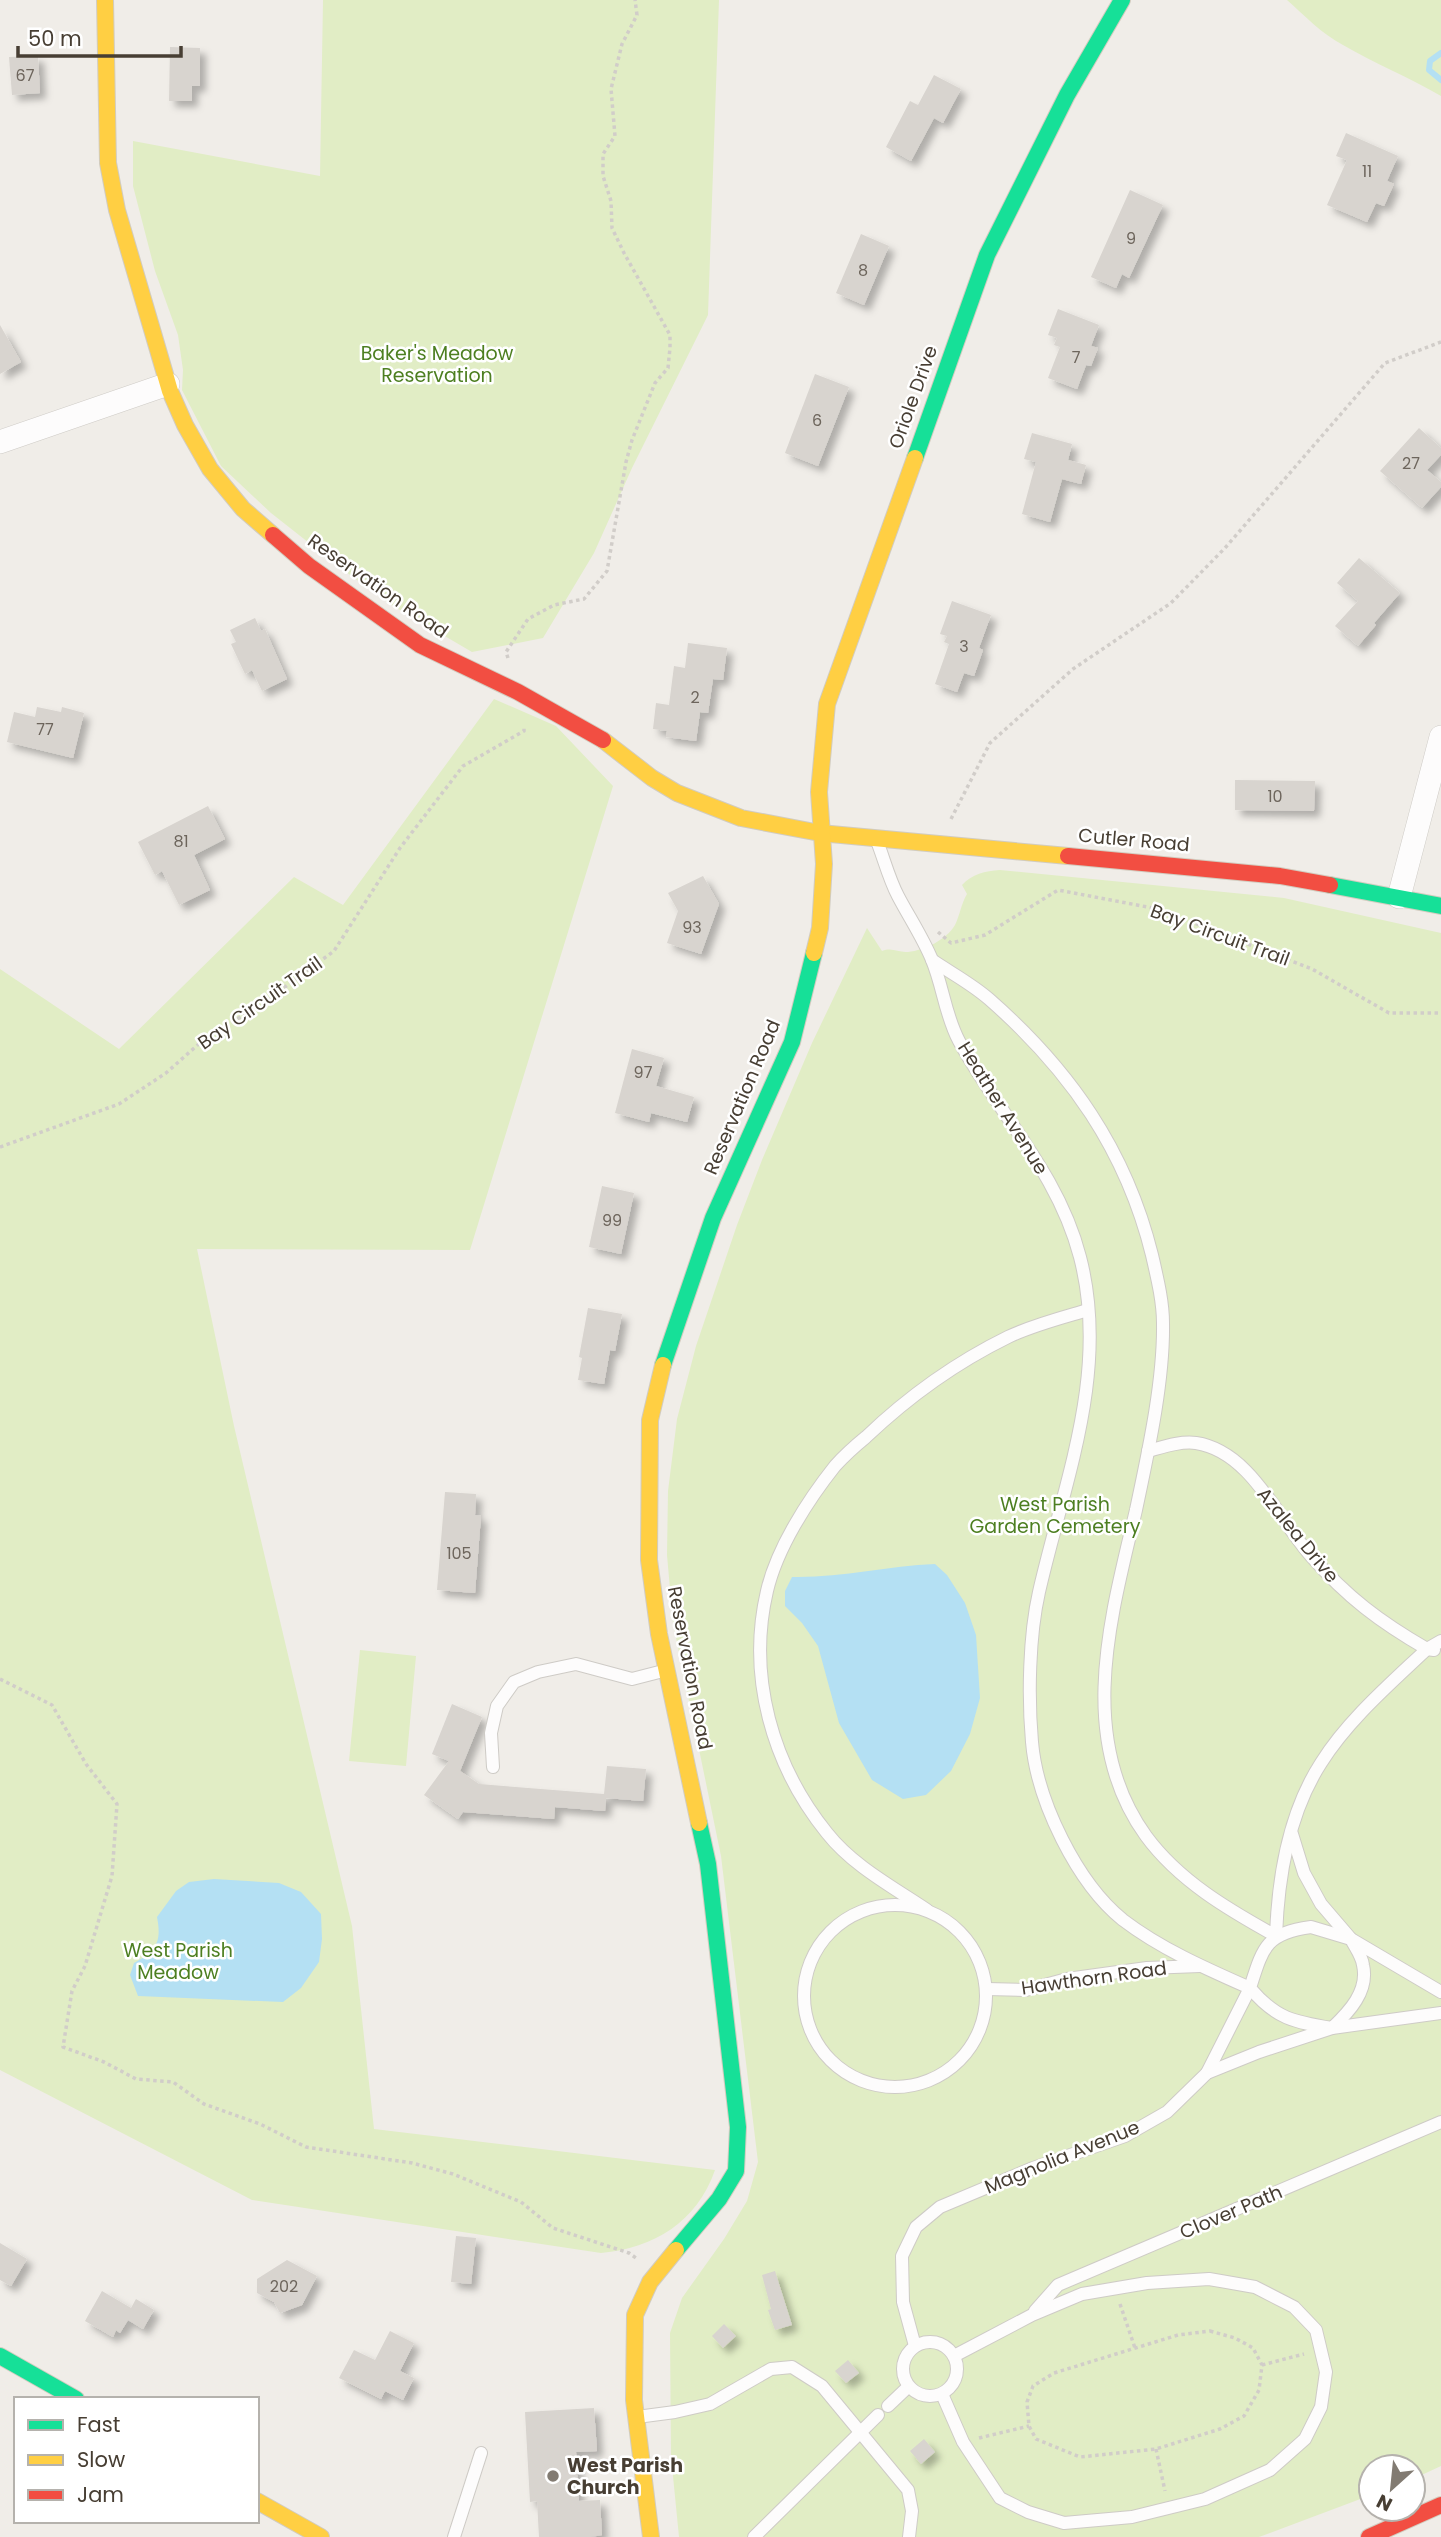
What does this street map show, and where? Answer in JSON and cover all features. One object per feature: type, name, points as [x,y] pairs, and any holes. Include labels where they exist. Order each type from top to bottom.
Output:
[{"type":"street","name":"Reservation Road","points":[[105,0],[108,163],[117,210],[139,277],[168,384],[185,425],[210,469],[243,509],[309,566],[420,645],[518,692],[602,739],[652,778],[677,793],[741,818],[820,833],[824,864],[820,928],[792,1042],[713,1218],[667,1350],[650,1420],[649,1560],[667,1670],[708,1864],[738,2127],[736,2171],[719,2199],[655,2275],[635,2315],[633,2359],[636,2417],[650,2537]]},
{"type":"street","name":"Oriole Drive","points":[[820,833],[820,792],[827,704],[937,392],[987,255],[1067,94],[1122,0]]},
{"type":"street","points":[[0,442],[168,384]]},
{"type":"street","points":[[1399,897],[1441,737]]},
{"type":"street","name":"Cutler Road","points":[[820,833],[1280,876],[1441,906]]},
{"type":"street","points":[[0,2356],[72,2397]]},
{"type":"street","points":[[259,2502],[321,2537]]},
{"type":"street","points":[[1369,2537],[1441,2505]]},
{"type":"lane","name":"Heather Avenue","points":[[876,837],[896,892],[932,960],[958,1039],[1036,1156],[1068,1216],[1081,1259],[1091,1345],[1076,1454],[1039,1594],[1032,1644],[1032,1744],[1045,1796],[1074,1861],[1098,1895],[1123,1919],[1201,1966],[1250,1988]]},
{"type":"lane","points":[[932,960],[987,998],[1060,1072],[1095,1117],[1127,1177],[1143,1218],[1157,1276],[1163,1323],[1158,1385],[1148,1451],[1111,1616],[1104,1677],[1105,1726],[1114,1771],[1128,1808],[1147,1837],[1177,1870],[1212,1899],[1276,1936]]},
{"type":"lane","points":[[928,1910],[898,1904],[869,1908],[843,1920],[822,1940],[808,1966],[803,1996],[808,2024],[822,2050],[843,2071],[869,2084],[899,2087],[928,2082],[953,2067],[973,2046],[984,2018],[987,1989],[983,1968],[972,1945],[957,1928],[866,1870],[828,1835],[799,1793],[778,1751],[763,1696],[760,1642],[767,1590],[785,1544],[806,1506],[837,1464],[878,1425],[920,1390],[998,1343],[1035,1327],[1088,1310]]},
{"type":"lane","name":"Azalea Drive","points":[[1148,1451],[1174,1444],[1195,1443],[1240,1463],[1309,1555],[1350,1598],[1386,1626],[1427,1649],[1441,1651]]},
{"type":"lane","points":[[1276,1936],[1278,1890],[1291,1832],[1304,1792],[1322,1760],[1356,1720],[1427,1649],[1441,1641]]},
{"type":"lane","points":[[493,1767],[491,1733],[497,1706],[514,1682],[538,1672],[576,1664],[632,1679],[667,1670]]},
{"type":"lane","points":[[1250,1988],[1267,2007],[1292,2021],[1332,2028],[1352,2010],[1362,1981],[1363,1965],[1351,1939],[1321,1904],[1304,1873],[1291,1832]]},
{"type":"lane","points":[[1208,2073],[1250,1988],[1267,1945],[1287,1930],[1311,1927],[1351,1939],[1441,1992]]},
{"type":"lane","name":"Hawthorn Road","points":[[987,1989],[1026,1990],[1080,1977],[1147,1968],[1201,1966]]},
{"type":"lane","name":"Magnolia Avenue","points":[[915,2346],[903,2302],[902,2256],[916,2227],[940,2207],[1033,2168],[1125,2136],[1167,2112],[1208,2073],[1259,2052],[1332,2028],[1441,2012]]},
{"type":"lane","name":"Clover Path","points":[[1032,2315],[1058,2285],[1441,2122]]},
{"type":"lane","points":[[942,2394],[963,2442],[1000,2498],[1064,2523],[1132,2517],[1168,2508],[1205,2498],[1270,2470],[1305,2439],[1321,2407],[1326,2372],[1316,2330],[1294,2306],[1255,2287],[1209,2279],[1147,2283],[1082,2294],[1032,2315],[954,2356]]},
{"type":"lane","points":[[923,2342],[941,2344],[954,2356],[957,2373],[949,2389],[942,2394],[924,2396],[908,2387],[902,2369],[908,2352],[915,2346],[923,2342]]},
{"type":"lane","points":[[636,2417],[676,2413],[710,2404],[771,2369],[792,2367],[822,2386],[908,2490],[912,2511],[909,2537]]},
{"type":"lane","points":[[888,2406],[908,2387]]},
{"type":"lane","points":[[754,2537],[878,2415]]},
{"type":"lane","points":[[454,2537],[481,2453]]},
{"type":"path","points":[[518,692],[506,652],[528,619],[554,605],[584,600],[607,571],[632,440],[655,383],[668,368],[670,335],[612,228],[611,201],[603,176],[603,154],[615,136],[611,89],[622,44],[637,15],[635,0]]},
{"type":"path","points":[[939,843],[990,743],[1073,669],[1171,603],[1234,538],[1385,363],[1441,342]]},
{"type":"path","name":"Bay Circuit Trail","points":[[0,1147],[54,1130],[119,1104],[166,1073],[210,1034],[255,1009],[334,951],[400,848],[463,766],[524,731],[518,692]]},
{"type":"path","name":"Bay Circuit Trail","points":[[932,926],[951,943],[985,935],[1058,890],[1158,909],[1312,969],[1389,1013],[1441,1013]]},
{"type":"path","points":[[0,1679],[52,1704],[86,1764],[117,1804],[112,1876],[85,1966],[72,1991],[63,2048],[104,2062],[136,2079],[173,2081],[204,2104],[260,2124],[306,2147],[412,2163],[464,2178],[521,2202],[553,2228],[629,2252],[655,2275]]},
{"type":"path","points":[[1115,2288],[1135,2348]]},
{"type":"path","points":[[1210,2331],[1235,2338],[1253,2348],[1262,2365],[1259,2390],[1244,2416],[1220,2429],[1156,2449],[1080,2457],[1036,2440],[1029,2426],[1027,2402],[1032,2386],[1054,2373],[1135,2348],[1178,2335],[1210,2331]]},
{"type":"path","points":[[1262,2365],[1321,2349]]},
{"type":"path","points":[[963,2442],[1029,2426]]},
{"type":"path","points":[[1156,2449],[1168,2508]]},
{"type":"green space","name":"Baker's Meadow Reservation","points":[[323,0],[719,0],[708,315],[632,468],[594,553],[543,638],[472,652],[390,604],[271,513],[221,466],[182,390],[183,370],[178,335],[155,271],[133,186],[133,141],[320,176]]},
{"type":"green space","points":[[1287,0],[1441,0],[1441,96],[1335,41]]},
{"type":"green space","name":"West Parish Meadow","points":[[494,699],[556,726],[613,786],[470,1250],[197,1249],[234,1426],[352,1926],[374,2129],[715,2170],[697,2204],[671,2229],[639,2245],[601,2253],[252,2200],[0,2070],[0,969],[119,1049],[294,877],[343,905]]},
{"type":"green space","name":"West Parish Garden Cemetery","points":[[989,871],[1284,898],[1441,933],[1441,2466],[1427,2472],[1427,2453],[1357,2453],[1357,2500],[1259,2537],[679,2537],[671,2456],[670,2333],[682,2298],[747,2201],[758,2162],[721,1856],[673,1623],[667,1555],[668,1491],[677,1419],[696,1346],[762,1160],[812,1043],[867,928],[882,951],[908,952],[928,947],[941,940],[955,925],[967,894],[962,885],[970,878]]},
{"type":"green space","points":[[360,1650],[416,1656],[406,1766],[349,1761]]},
{"type":"water","points":[[935,1564],[947,1575],[965,1603],[976,1635],[980,1698],[970,1734],[951,1771],[926,1795],[903,1799],[872,1780],[839,1723],[818,1646],[802,1623],[785,1606],[785,1591],[792,1577],[828,1576]]},
{"type":"water","points":[[214,1879],[279,1883],[301,1892],[321,1914],[319,1962],[301,1988],[283,2002],[138,1996],[130,1975],[134,1963],[156,1945],[159,1933],[157,1917],[176,1891],[189,1882]]},
{"type":"building","points":[[170,47],[200,48],[200,86],[192,86],[192,101],[169,101]]},
{"type":"building","points":[[38,56],[40,93],[12,95],[9,57]]},
{"type":"building","points":[[934,75],[961,89],[943,123],[934,118],[911,161],[886,147],[910,101],[918,105]]},
{"type":"building","points":[[1346,133],[1398,156],[1387,181],[1394,184],[1384,206],[1376,203],[1367,222],[1327,205],[1347,160],[1336,156]]},
{"type":"building","points":[[1130,190],[1163,205],[1129,278],[1122,274],[1116,288],[1091,277]]},
{"type":"building","points":[[861,234],[889,246],[864,305],[836,293]]},
{"type":"building","points":[[1058,309],[1099,325],[1091,346],[1098,348],[1091,366],[1086,365],[1077,389],[1048,378],[1060,347],[1054,345],[1057,338],[1048,335]]},
{"type":"building","points":[[0,325],[21,362],[0,374]]},
{"type":"building","points":[[815,374],[849,387],[818,466],[785,453]]},
{"type":"building","points":[[1419,428],[1441,448],[1441,455],[1427,470],[1441,482],[1441,487],[1422,508],[1380,471]]},
{"type":"building","points":[[1032,433],[1072,444],[1068,460],[1086,465],[1081,484],[1062,479],[1050,522],[1022,514],[1036,462],[1024,459]]},
{"type":"building","points":[[1359,558],[1400,593],[1358,646],[1335,626],[1358,601],[1337,583]]},
{"type":"building","points":[[952,601],[991,615],[979,648],[983,650],[974,676],[964,673],[957,692],[935,684],[949,644],[944,642],[947,636],[940,634]]},
{"type":"building","points":[[255,618],[261,631],[265,629],[287,679],[262,691],[252,670],[245,674],[231,644],[236,642],[230,630]]},
{"type":"building","points":[[688,643],[727,648],[723,680],[713,679],[708,713],[700,712],[696,741],[666,737],[667,731],[653,729],[656,703],[669,705],[674,666],[685,668]]},
{"type":"building","points":[[37,707],[61,712],[62,707],[84,713],[73,758],[7,742],[14,712],[35,717]]},
{"type":"building","points":[[1235,780],[1315,781],[1314,811],[1235,810]]},
{"type":"building","points":[[208,806],[225,839],[194,855],[210,890],[179,905],[162,871],[155,875],[138,842]]},
{"type":"building","points":[[703,876],[719,904],[701,954],[667,943],[678,911],[668,893]]},
{"type":"building","points":[[632,1049],[664,1058],[656,1086],[694,1097],[687,1122],[651,1113],[649,1122],[615,1113]]},
{"type":"building","points":[[602,1186],[634,1193],[621,1254],[589,1247]]},
{"type":"building","points":[[588,1308],[622,1314],[615,1351],[610,1350],[604,1384],[578,1380],[582,1358],[579,1357]]},
{"type":"building","points":[[445,1492],[476,1494],[475,1515],[481,1516],[475,1593],[437,1590]]},
{"type":"building","points":[[452,1704],[482,1717],[460,1771],[479,1784],[604,1794],[607,1766],[646,1769],[643,1801],[606,1798],[605,1811],[555,1807],[554,1819],[463,1812],[458,1819],[424,1795],[449,1761],[432,1754]]},
{"type":"building","points":[[456,2236],[476,2238],[471,2284],[451,2282]]},
{"type":"building","points":[[0,2243],[27,2259],[11,2286],[0,2280]]},
{"type":"building","points":[[287,2260],[317,2276],[302,2305],[280,2313],[274,2302],[257,2293],[257,2279]]},
{"type":"building","points":[[775,2271],[792,2325],[775,2330],[768,2310],[771,2309],[762,2275]]},
{"type":"building","points":[[102,2291],[131,2308],[136,2299],[154,2310],[143,2329],[128,2320],[120,2333],[116,2330],[113,2337],[85,2321]]},
{"type":"building","points":[[724,2324],[736,2336],[723,2348],[712,2336]]},
{"type":"building","points":[[390,2331],[414,2343],[400,2371],[414,2378],[403,2400],[385,2391],[381,2399],[339,2378],[354,2350],[375,2360]]},
{"type":"building","points":[[848,2360],[859,2373],[846,2383],[835,2371]]},
{"type":"building","name":"West Parish Church","points":[[594,2408],[597,2451],[576,2452],[579,2501],[600,2500],[602,2535],[539,2537],[537,2501],[530,2502],[525,2412]]},
{"type":"building","points":[[924,2439],[935,2452],[921,2464],[910,2451]]},
{"type":"waterway","points":[[1441,53],[1430,61],[1429,70],[1441,80]]},
{"type":"traffic: fast","points":[[915,458],[987,255],[1067,95],[1122,0]]},
{"type":"traffic: fast","points":[[1330,885],[1441,906]]},
{"type":"traffic: fast","points":[[663,1365],[713,1218],[792,1042],[814,953]]},
{"type":"traffic: fast","points":[[676,2250],[719,2199],[736,2171],[738,2127],[708,1864],[699,1823]]},
{"type":"traffic: fast","points":[[0,2356],[72,2397]]},
{"type":"traffic: slow","points":[[105,0],[108,163],[117,210],[170,391],[185,425],[210,469],[243,509],[273,535]]},
{"type":"traffic: slow","points":[[814,953],[820,928],[824,864],[819,792],[827,704],[915,458]]},
{"type":"traffic: slow","points":[[603,740],[652,778],[677,793],[741,818],[820,833],[1068,856]]},
{"type":"traffic: slow","points":[[663,1365],[650,1420],[649,1560],[659,1634],[699,1823]]},
{"type":"traffic: slow","points":[[651,2537],[634,2400],[635,2315],[650,2282],[676,2250]]},
{"type":"traffic: slow","points":[[259,2502],[321,2537]]},
{"type":"traffic: jam","points":[[273,535],[309,566],[420,645],[518,692],[603,740]]},
{"type":"traffic: jam","points":[[1068,856],[1280,876],[1330,885]]},
{"type":"traffic: jam","points":[[1369,2537],[1441,2505]]},
{"type":"place","name":"West Parish Church","points":[[553,2476]]}]
